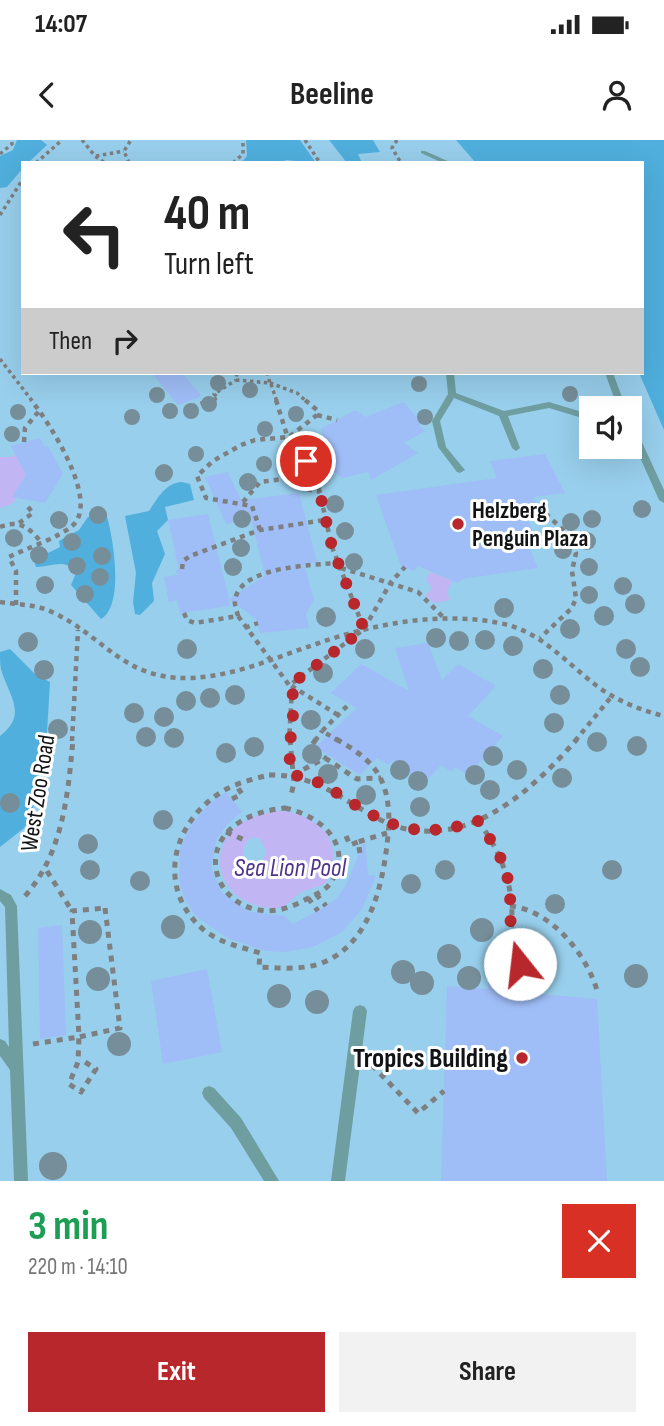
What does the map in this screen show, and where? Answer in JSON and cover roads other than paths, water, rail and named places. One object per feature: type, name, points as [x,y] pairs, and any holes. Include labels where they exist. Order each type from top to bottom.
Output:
[{"type":"lane","points":[[423,152],[444,161]]},
{"type":"lane","points":[[450,375],[452,394],[436,421],[442,447],[460,470]]},
{"type":"lane","points":[[610,375],[618,396]]},
{"type":"lane","points":[[452,394],[503,414],[550,405],[579,414]]},
{"type":"lane","points":[[503,414],[516,448]]},
{"type":"lane","points":[[642,451],[664,500]]},
{"type":"lane","points":[[0,894],[11,906],[21,1181]]},
{"type":"lane","points":[[338,1181],[360,1012]]},
{"type":"lane","points":[[0,1045],[18,1069]]},
{"type":"lane","points":[[209,1093],[236,1123],[272,1181]]},
{"type":"water","points":[[16,454],[26,475],[12,497],[17,498],[12,504],[0,508],[0,457]]},
{"type":"water","points":[[431,572],[452,581],[447,592],[450,600],[434,603],[425,595],[432,589],[426,578]]},
{"type":"water","name":"Sea Lion Pool","points":[[284,811],[310,820],[320,827],[328,836],[334,858],[325,884],[301,892],[282,908],[255,905],[236,895],[224,880],[220,862],[224,844],[236,828],[256,816]],"holes":[[[252,837],[260,839],[266,851],[261,868],[253,876],[248,874],[246,869],[243,849]]]},
{"type":"place","name":"Helzberg Penguin Plaza","points":[[458,524]]},
{"type":"place","name":"Tropics Building","points":[[522,1058]]}]
